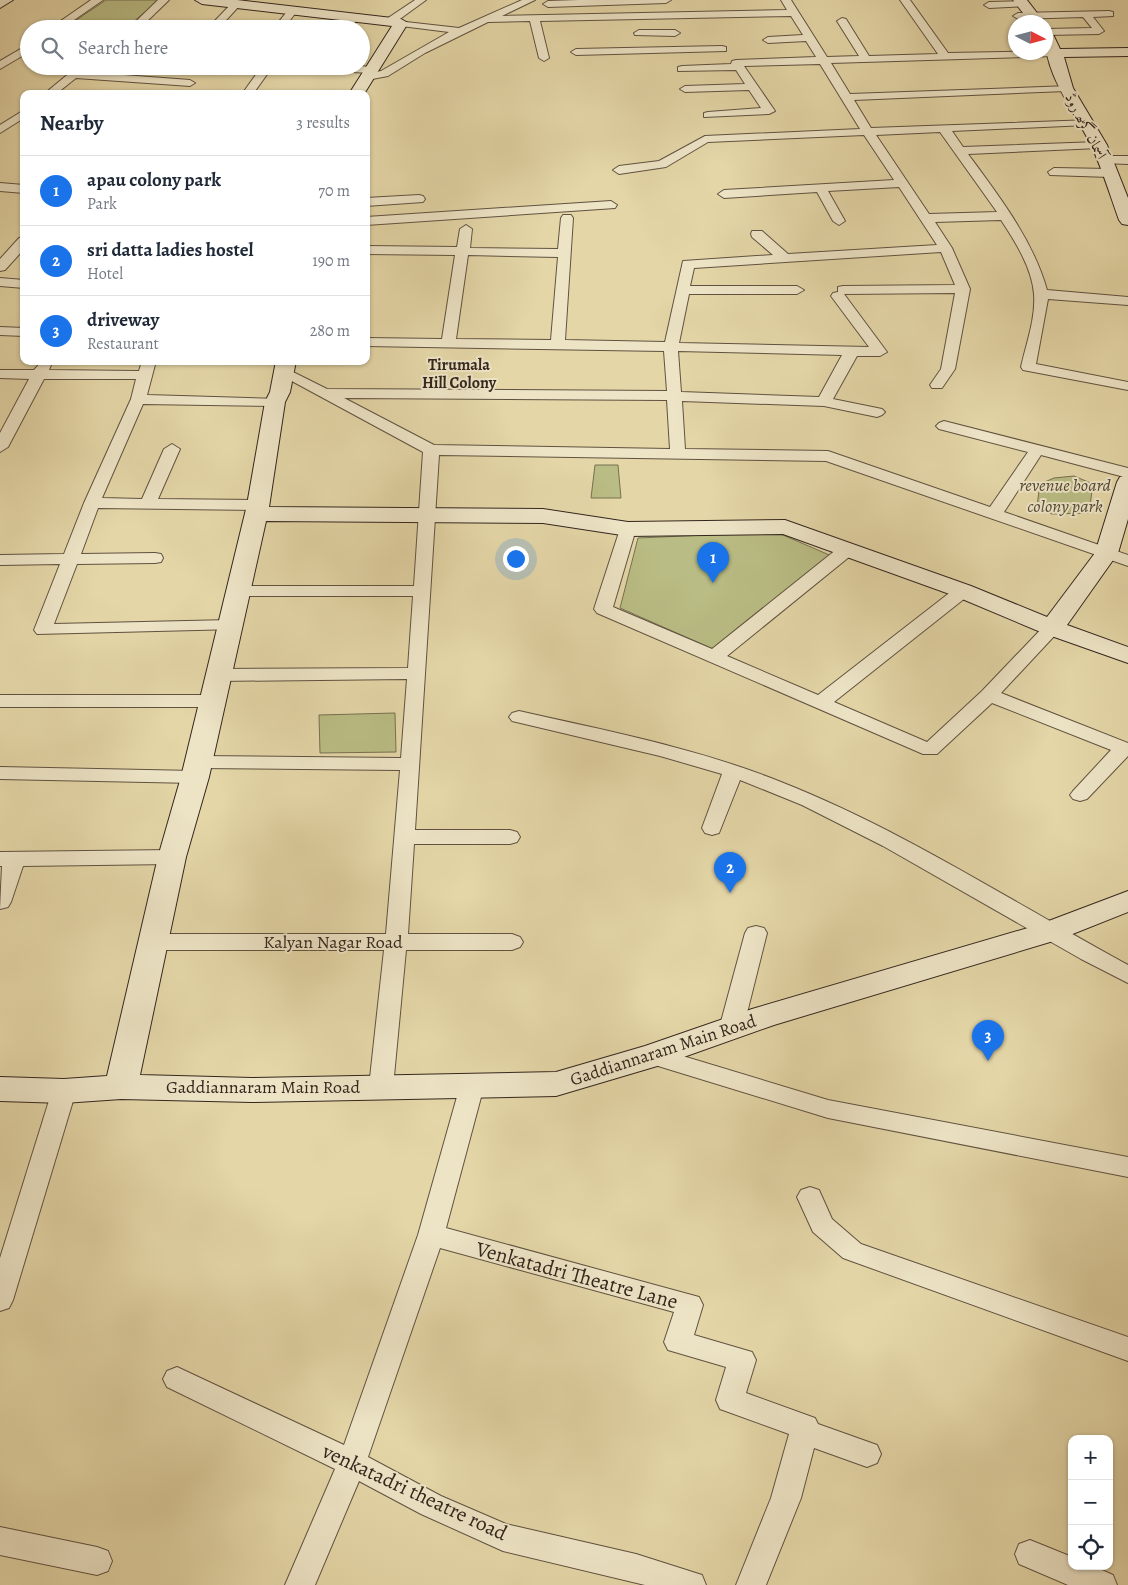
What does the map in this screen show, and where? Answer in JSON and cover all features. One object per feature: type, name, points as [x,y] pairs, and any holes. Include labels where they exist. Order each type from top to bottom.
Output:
[{"type":"street","points":[[0,4],[6,0]]},
{"type":"street","points":[[67,20],[98,0]]},
{"type":"street","points":[[143,20],[164,0]]},
{"type":"street","points":[[202,0],[293,10],[320,14],[339,20]]},
{"type":"street","points":[[320,14],[337,0]]},
{"type":"street","points":[[370,70],[395,23],[421,0]]},
{"type":"street","points":[[370,74],[386,74],[406,59],[485,19],[530,0]]},
{"type":"street","points":[[548,4],[666,0]]},
{"type":"street","points":[[704,0],[710,15]]},
{"type":"street","points":[[729,0],[737,14]]},
{"type":"street","points":[[755,0],[763,14]]},
{"type":"street","points":[[786,0],[846,98],[946,248],[962,289],[948,369],[937,386]]},
{"type":"street","points":[[905,0],[944,55]]},
{"type":"street","points":[[630,1],[633,17],[643,42]]},
{"type":"street","points":[[221,20],[236,4]]},
{"type":"street","points":[[988,5],[1026,12],[1109,14]]},
{"type":"street","points":[[285,20],[293,10]]},
{"type":"street","points":[[485,19],[535,19],[579,22],[633,17],[793,13]]},
{"type":"street","points":[[749,14],[754,28]]},
{"type":"street","points":[[1053,33],[1099,30],[1086,14]]},
{"type":"street","points":[[535,19],[544,58]]},
{"type":"street","points":[[842,20],[866,59]]},
{"type":"street","points":[[370,23],[395,23],[462,31]]},
{"type":"street","points":[[618,63],[636,51],[643,42],[675,32]]},
{"type":"street","points":[[768,40],[809,38]]},
{"type":"street","points":[[595,44],[643,42],[722,49]]},
{"type":"street","name":"آسمان گڑھ روڈ","points":[[1053,49],[1066,88],[1099,145],[1128,220]]},
{"type":"street","points":[[0,50],[20,50]]},
{"type":"street","points":[[576,52],[636,51]]},
{"type":"street","points":[[708,115],[769,110],[736,63],[944,55],[1128,52]]},
{"type":"street","points":[[0,66],[20,54]]},
{"type":"street","points":[[681,73],[741,70]]},
{"type":"street","points":[[54,90],[75,75],[190,84]]},
{"type":"street","points":[[250,90],[261,75]]},
{"type":"street","points":[[358,90],[367,75]]},
{"type":"street","points":[[115,89],[125,79]]},
{"type":"street","points":[[685,89],[752,86]]},
{"type":"street","points":[[846,98],[1066,88]]},
{"type":"street","points":[[0,130],[20,116]]},
{"type":"street","points":[[619,170],[662,164],[705,139],[1087,122]]},
{"type":"street","points":[[944,129],[1003,216],[1036,269],[1042,294],[1028,367],[1128,386]]},
{"type":"street","points":[[959,151],[1099,145]]},
{"type":"street","points":[[1054,172],[1108,167],[1128,160]]},
{"type":"street","points":[[724,194],[903,183]]},
{"type":"street","points":[[0,187],[20,189]]},
{"type":"street","points":[[821,189],[839,221]]},
{"type":"street","points":[[370,202],[420,199]]},
{"type":"street","points":[[370,221],[574,202],[611,205]]},
{"type":"street","points":[[926,218],[1003,216]]},
{"type":"street","points":[[558,344],[567,218]]},
{"type":"street","points":[[448,343],[466,229]]},
{"type":"street","points":[[757,234],[785,258]]},
{"type":"street","points":[[0,267],[20,245]]},
{"type":"street","points":[[678,454],[671,346],[688,264],[946,248]]},
{"type":"street","points":[[370,250],[565,253]]},
{"type":"street","points":[[0,282],[20,284]]},
{"type":"street","points":[[370,342],[671,346],[880,352],[840,293],[962,289]]},
{"type":"street","points":[[683,290],[797,290]]},
{"type":"street","points":[[1042,294],[1128,301]]},
{"type":"street","points":[[0,331],[20,332]]},
{"type":"street","points":[[824,402],[852,351]]},
{"type":"street","points":[[121,1087],[172,857],[197,770],[219,675],[256,509],[275,402],[280,392],[285,367],[324,393],[431,450],[828,456],[1128,561]]},
{"type":"street","points":[[0,447],[5,430],[43,368]]},
{"type":"street","points":[[0,374],[43,368],[147,368],[138,399],[92,503],[43,630],[230,625]]},
{"type":"street","points":[[324,393],[674,396],[824,402],[877,412]]},
{"type":"street","points":[[138,399],[275,402]]},
{"type":"street","points":[[944,426],[1036,451],[1128,472]]},
{"type":"street","points":[[148,504],[172,449]]},
{"type":"street","points":[[381,1087],[410,764],[431,450]]},
{"type":"street","points":[[994,514],[1036,451]]},
{"type":"street","points":[[628,529],[603,609],[930,750],[988,696],[1052,628],[1106,553],[1128,482]]},
{"type":"street","points":[[92,503],[428,515],[543,516],[628,529],[785,526],[963,591],[1052,628],[1128,655]]},
{"type":"street","points":[[714,657],[848,550]]},
{"type":"street","points":[[0,560],[155,558]]},
{"type":"street","points":[[238,591],[422,591]]},
{"type":"street","points":[[820,703],[963,591]]},
{"type":"street","points":[[219,675],[416,673]]},
{"type":"street","points":[[988,696],[1126,750],[1080,795]]},
{"type":"street","points":[[0,701],[213,701]]},
{"type":"street","points":[[519,717],[720,765],[817,804],[928,862],[1128,975]]},
{"type":"street","points":[[0,773],[410,764]]},
{"type":"street","points":[[712,828],[734,771]]},
{"type":"street","points":[[404,837],[510,837]]},
{"type":"street","points":[[0,902],[8,859],[172,857]]},
{"type":"street","name":"Gaddiannaram Main Road","points":[[0,1089],[64,1090],[121,1087],[252,1090],[556,1084],[653,1056],[731,1029],[1049,932],[1128,901]]},
{"type":"street","points":[[731,1029],[756,933]]},
{"type":"street","name":"Kalyan Nagar Road","points":[[153,942],[512,942]]},
{"type":"street","points":[[653,1056],[828,1109],[1128,1168]]},
{"type":"street","points":[[300,1585],[352,1463],[431,1235],[472,1086]]},
{"type":"street","points":[[0,1300],[64,1090]]},
{"type":"street","points":[[810,1197],[822,1225],[852,1252],[1128,1349]]},
{"type":"street","name":"Venkatadri Theatre Lane","points":[[431,1235],[690,1305],[678,1342],[742,1360],[730,1400],[805,1427],[804,1432]]},
{"type":"street","name":"venkatadri theatre road","points":[[177,1379],[352,1463],[431,1505],[503,1537],[636,1568],[691,1585]]},
{"type":"street","points":[[751,1585],[786,1498],[804,1432],[867,1454]]},
{"type":"street","points":[[0,1541],[97,1561]]},
{"type":"street","points":[[1030,1554],[1102,1585]]},
{"type":"green space","points":[[106,0],[159,0],[136,20],[76,20]]},
{"type":"green space","points":[[595,465],[618,465],[621,498],[591,498]]},
{"type":"green space","name":"revenue board colony park","points":[[1074,476],[1093,484],[1089,513],[1052,514],[1037,506],[1040,484],[1054,478]]},
{"type":"green space","points":[[776,532],[834,557],[713,649],[620,608],[638,538]]},
{"type":"green space","points":[[395,713],[396,752],[320,753],[319,715]]},
{"type":"place","name":"apau colony park","points":[[713,583]]},
{"type":"place","name":"sri datta ladies hostel","points":[[730,893]]},
{"type":"place","name":"driveway","points":[[988,1061]]},
{"type":"district","name":"Tirumala Hill Colony","points":[[459,374]]}]
